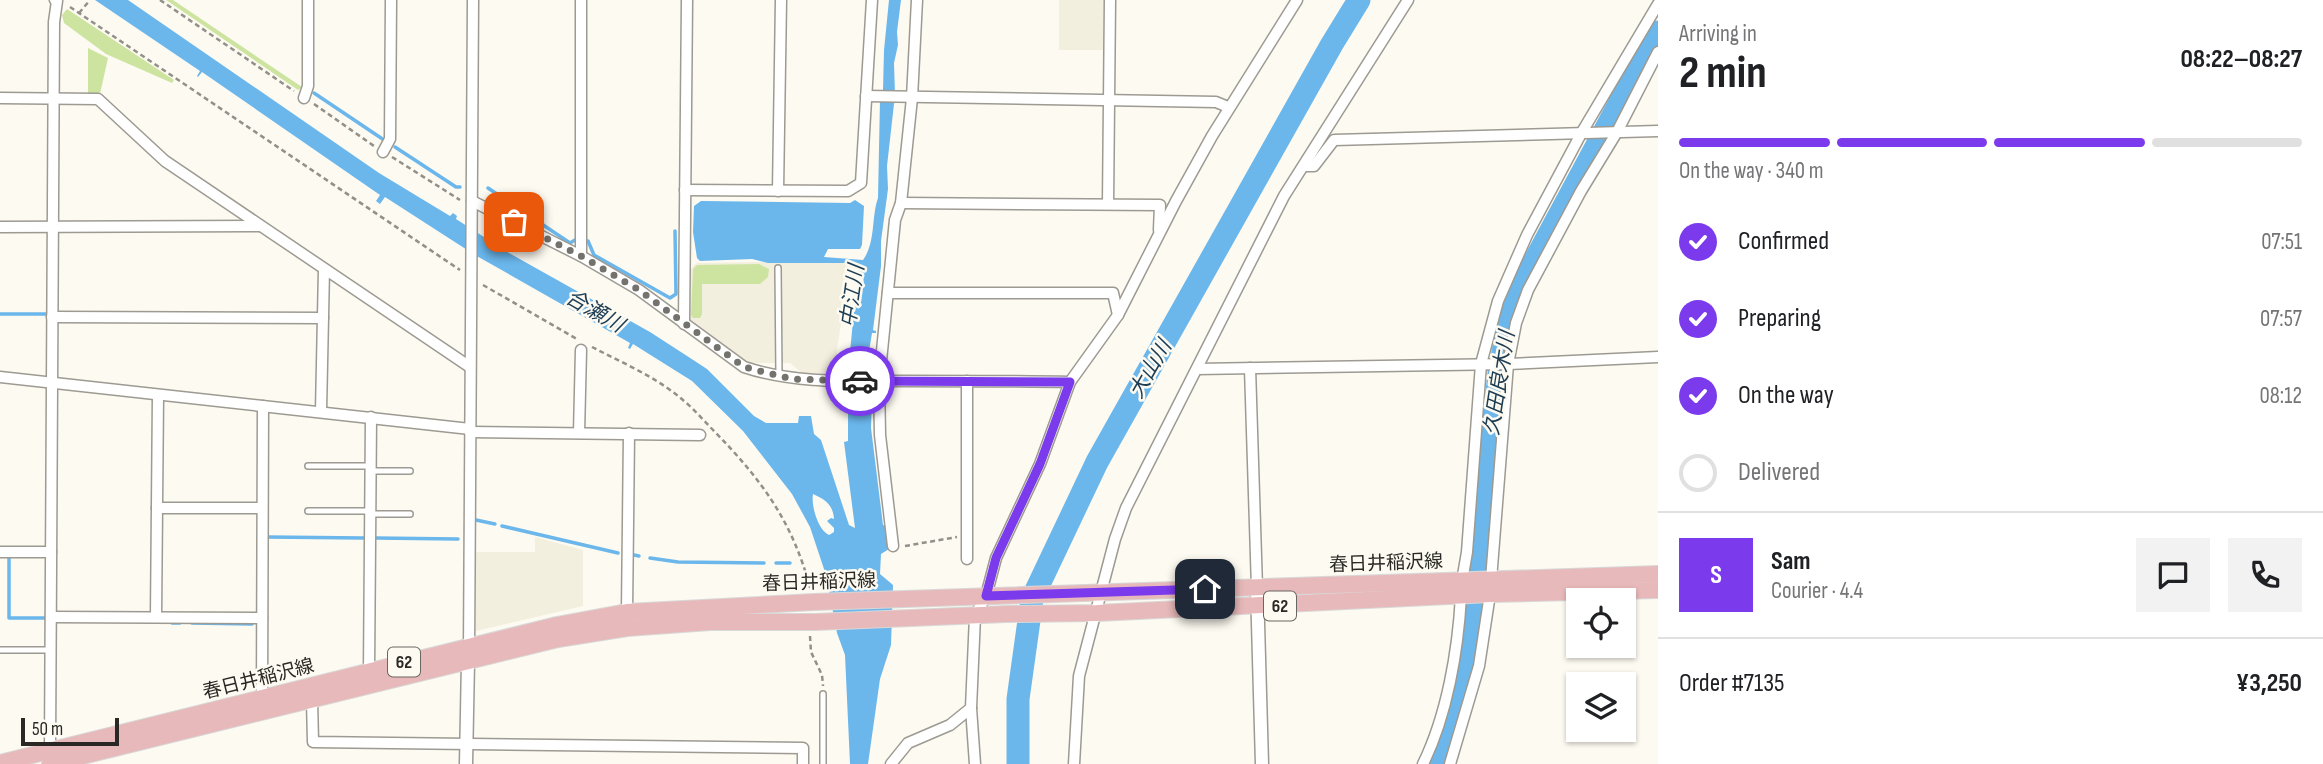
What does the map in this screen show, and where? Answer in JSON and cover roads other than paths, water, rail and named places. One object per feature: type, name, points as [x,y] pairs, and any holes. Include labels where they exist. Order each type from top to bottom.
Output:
[{"type":"main road","name":"春日井稲沢線","points":[[0,763],[50,757],[312,700],[557,625],[627,612],[814,602],[1257,587],[1463,588],[1658,574]]},
{"type":"main road","name":"春日井稲沢線","points":[[1489,587],[1658,590]]},
{"type":"main road","name":"春日井稲沢線","points":[[50,757],[369,671],[627,628],[710,622],[812,622],[1257,607],[1463,588]]},
{"type":"street","points":[[50,757],[56,0],[75,10]]},
{"type":"street","points":[[304,98],[308,86],[308,0]]},
{"type":"street","points":[[383,152],[390,139],[391,0]]},
{"type":"street","points":[[466,764],[473,0]]},
{"type":"street","points":[[581,0],[581,256]]},
{"type":"street","points":[[684,324],[687,0]]},
{"type":"street","points":[[778,191],[781,0]]},
{"type":"street","points":[[685,190],[848,191],[860,183],[872,0]]},
{"type":"street","points":[[893,545],[880,435],[877,381],[895,220],[901,203],[917,0]]},
{"type":"street","points":[[1108,204],[1110,0]]},
{"type":"street","points":[[975,764],[971,708],[975,616],[986,596],[996,558],[1040,464],[1070,382],[1118,314],[1228,107],[1297,0]]},
{"type":"street","points":[[1074,764],[1079,676],[1115,539],[1126,508],[1284,196],[1408,0]]},
{"type":"street","points":[[1423,764],[1435,739],[1459,636],[1482,364],[1498,301],[1512,266],[1583,132],[1658,4]]},
{"type":"street","points":[[1451,764],[1479,666],[1489,587],[1508,363],[1516,323],[1528,290],[1658,52]]},
{"type":"street","points":[[867,96],[1216,102],[1228,107]]},
{"type":"street","points":[[0,98],[98,99],[165,161],[470,367]]},
{"type":"street","points":[[1304,166],[1314,166],[1334,140],[1658,131]]},
{"type":"street","points":[[901,203],[1160,205],[1159,237]]},
{"type":"street","points":[[472,206],[581,256],[639,290],[744,367],[792,379],[1070,382]]},
{"type":"street","points":[[0,227],[259,226]]},
{"type":"street","points":[[321,411],[324,269]]},
{"type":"street","points":[[888,293],[1113,293],[1118,314]]},
{"type":"street","points":[[52,317],[323,318]]},
{"type":"street","points":[[579,433],[581,350]]},
{"type":"street","points":[[1197,369],[1482,364],[1658,357]]},
{"type":"street","points":[[1250,368],[1262,764]]},
{"type":"street","points":[[0,377],[321,411],[470,431],[700,435]]},
{"type":"street","points":[[967,381],[967,559]]},
{"type":"street","points":[[156,617],[158,395]]},
{"type":"street","points":[[262,699],[263,406]]},
{"type":"street","points":[[369,671],[372,417]]},
{"type":"street","points":[[627,612],[629,433]]},
{"type":"street","points":[[157,508],[262,508]]},
{"type":"street","points":[[0,552],[51,552]]},
{"type":"street","points":[[51,617],[262,618]]},
{"type":"street","points":[[312,700],[313,742],[803,748],[803,764]]},
{"type":"street","points":[[891,764],[908,743],[950,725],[971,708]]},
{"type":"lane","points":[[778,268],[779,376]]},
{"type":"lane","points":[[308,466],[410,471]]},
{"type":"lane","points":[[308,511],[410,514]]},
{"type":"lane","points":[[0,650],[50,650]]},
{"type":"lane","points":[[823,694],[823,764]]},
{"type":"water","name":"合瀬川","points":[[95,0],[128,0],[379,173],[450,216],[453,213],[457,216],[456,219],[509,253],[650,332],[707,369],[754,416],[766,423],[798,423],[799,416],[811,416],[814,434],[821,440],[849,525],[855,528],[844,442],[848,441],[848,403],[844,356],[848,356],[850,350],[855,306],[864,285],[863,274],[857,269],[856,263],[768,263],[752,259],[700,261],[697,258],[693,232],[694,206],[701,201],[850,203],[855,200],[864,206],[860,249],[828,249],[824,257],[863,260],[872,238],[878,198],[880,100],[889,0],[901,0],[894,63],[895,95],[887,166],[888,189],[873,330],[876,333],[872,333],[869,351],[873,368],[871,428],[883,525],[886,526],[889,549],[881,554],[880,574],[893,585],[891,645],[880,679],[868,764],[850,764],[845,655],[837,633],[826,575],[810,527],[792,494],[743,431],[692,381],[633,344],[628,348],[630,343],[475,255],[385,197],[380,204],[376,201],[380,195],[202,72],[198,77],[200,71]],"holes":[[[813,494],[832,509],[834,519],[827,521],[834,528],[834,532],[829,535],[816,517]]]},
{"type":"waterway","name":"大山川","points":[[1018,764],[1018,699],[1032,599],[1097,462],[1359,0]]},
{"type":"waterway","name":"久田良木川","points":[[1435,764],[1455,714],[1466,673],[1499,373],[1510,316],[1520,288],[1658,32]]},
{"type":"waterway","points":[[314,93],[384,140]]},
{"type":"waterway","points":[[395,147],[460,187]]},
{"type":"waterway","points":[[488,188],[570,243],[575,240]]},
{"type":"waterway","points":[[588,241],[594,255],[670,298],[676,294],[675,231]]},
{"type":"waterway","points":[[0,314],[50,314]]},
{"type":"waterway","points":[[476,520],[495,524]]},
{"type":"waterway","points":[[502,526],[618,553]]},
{"type":"waterway","points":[[267,537],[364,538]]},
{"type":"waterway","points":[[375,538],[458,539]]},
{"type":"waterway","points":[[634,555],[639,556]]},
{"type":"waterway","points":[[9,558],[9,618],[45,618]]},
{"type":"waterway","points":[[650,558],[678,562],[764,563]]},
{"type":"waterway","points":[[776,563],[790,563]]},
{"type":"waterway","points":[[172,623],[180,623]]},
{"type":"waterway","points":[[192,623],[252,624]]},
{"type":"water label","name":"中江川","points":[[852,296]]}]
